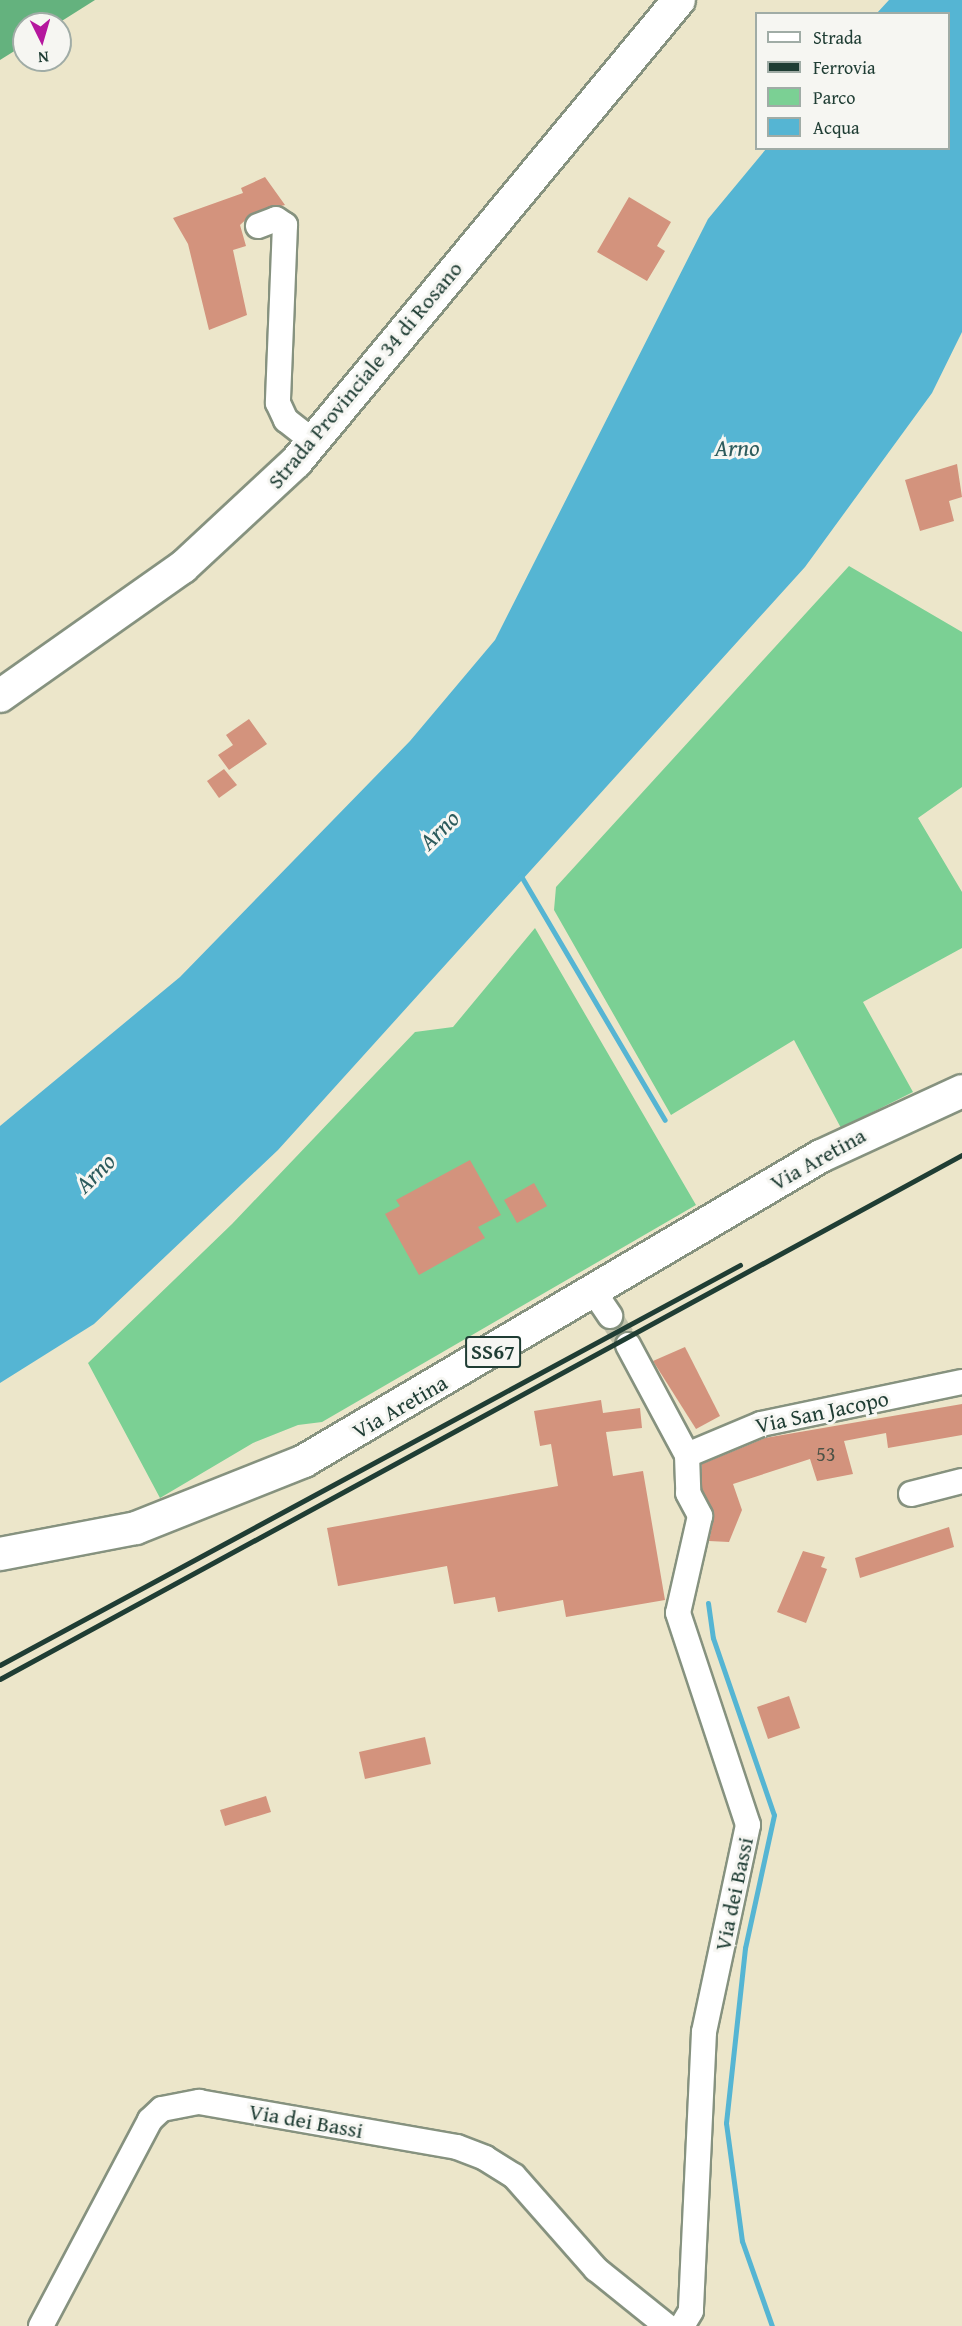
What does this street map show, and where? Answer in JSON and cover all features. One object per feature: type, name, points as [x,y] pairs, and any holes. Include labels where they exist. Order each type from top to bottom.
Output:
[{"type":"main road","name":"Strada Provinciale 34 di Rosano","points":[[0,696],[183,567],[231,527],[313,441],[679,0]]},
{"type":"main road","name":"Via Aretina","points":[[0,1554],[136,1528],[229,1495],[313,1456],[602,1304],[821,1156],[962,1091]]},
{"type":"street","points":[[258,226],[276,219],[285,225],[278,403],[286,420],[313,441]]},
{"type":"street","name":"Via dei Bassi","points":[[627,1346],[687,1455],[688,1493],[700,1516],[678,1613],[748,1825],[704,2032],[691,2311],[681,2326]]},
{"type":"street","name":"Via San Jacopo","points":[[687,1455],[761,1424],[962,1382]]},
{"type":"street","points":[[911,1494],[962,1480]]},
{"type":"street","name":"Via dei Bassi","points":[[41,2326],[150,2120],[162,2109],[199,2102],[457,2147],[485,2158],[522,2183],[596,2269],[668,2326]]},
{"type":"green space","points":[[0,0],[95,0],[72,15],[72,12],[12,12],[12,52],[0,60]]},
{"type":"green space","points":[[849,566],[962,632],[962,787],[918,818],[962,892],[962,948],[863,1002],[913,1092],[841,1128],[794,1040],[671,1115],[554,910],[556,887]]},
{"type":"green space","points":[[535,928],[696,1205],[322,1422],[298,1425],[253,1443],[160,1498],[88,1363],[232,1224],[415,1032],[453,1027]]},
{"type":"water","name":"Arno","points":[[889,0],[962,0],[962,332],[932,393],[805,567],[278,1150],[94,1324],[0,1383],[0,1126],[180,977],[410,741],[495,640],[708,219],[765,150],[950,150],[950,12],[878,12]]},
{"type":"building","points":[[265,177],[285,205],[253,213],[240,225],[246,246],[233,250],[247,315],[209,330],[188,244],[173,218],[243,193],[241,188]]},
{"type":"building","points":[[629,197],[671,222],[657,246],[665,251],[647,281],[597,252]]},
{"type":"building","points":[[957,464],[962,497],[949,501],[954,521],[920,531],[905,480]]},
{"type":"building","points":[[249,719],[267,744],[229,770],[218,755],[233,745],[226,735]]},
{"type":"building","points":[[224,769],[237,785],[219,798],[207,781]]},
{"type":"building","points":[[470,1160],[501,1215],[478,1227],[485,1238],[419,1275],[385,1214],[400,1206],[396,1200]]},
{"type":"building","points":[[534,1183],[547,1206],[517,1223],[504,1200]]},
{"type":"building","points":[[685,1347],[720,1416],[696,1429],[653,1361]]},
{"type":"building","points":[[601,1400],[603,1413],[640,1408],[642,1428],[606,1432],[613,1476],[643,1471],[665,1600],[566,1617],[563,1600],[498,1612],[495,1597],[454,1604],[447,1566],[338,1586],[327,1528],[558,1486],[551,1444],[540,1446],[534,1411]]},
{"type":"building","points":[[962,1404],[962,1435],[888,1448],[886,1433],[844,1441],[853,1474],[817,1481],[810,1459],[733,1484],[742,1510],[729,1542],[709,1541],[714,1518],[702,1489],[702,1464],[765,1438]]},
{"type":"building","points":[[949,1527],[954,1547],[860,1578],[855,1558]]},
{"type":"building","points":[[803,1551],[825,1557],[821,1567],[827,1569],[806,1623],[777,1612]]},
{"type":"building","points":[[789,1696],[800,1728],[768,1739],[757,1707]]},
{"type":"building","points":[[425,1737],[431,1764],[365,1779],[359,1752]]},
{"type":"building","points":[[266,1796],[271,1812],[225,1826],[220,1810]]},
{"type":"waterway","points":[[521,876],[665,1120]]},
{"type":"waterway","points":[[708,1603],[713,1638],[774,1815],[745,1948],[726,2123],[742,2241],[772,2326]]},
{"type":"tunnel","points":[[610,1316],[628,1345]]},
{"type":"railway","points":[[0,1679],[962,1155]]},
{"type":"railway","points":[[0,1665],[740,1265]]}]
